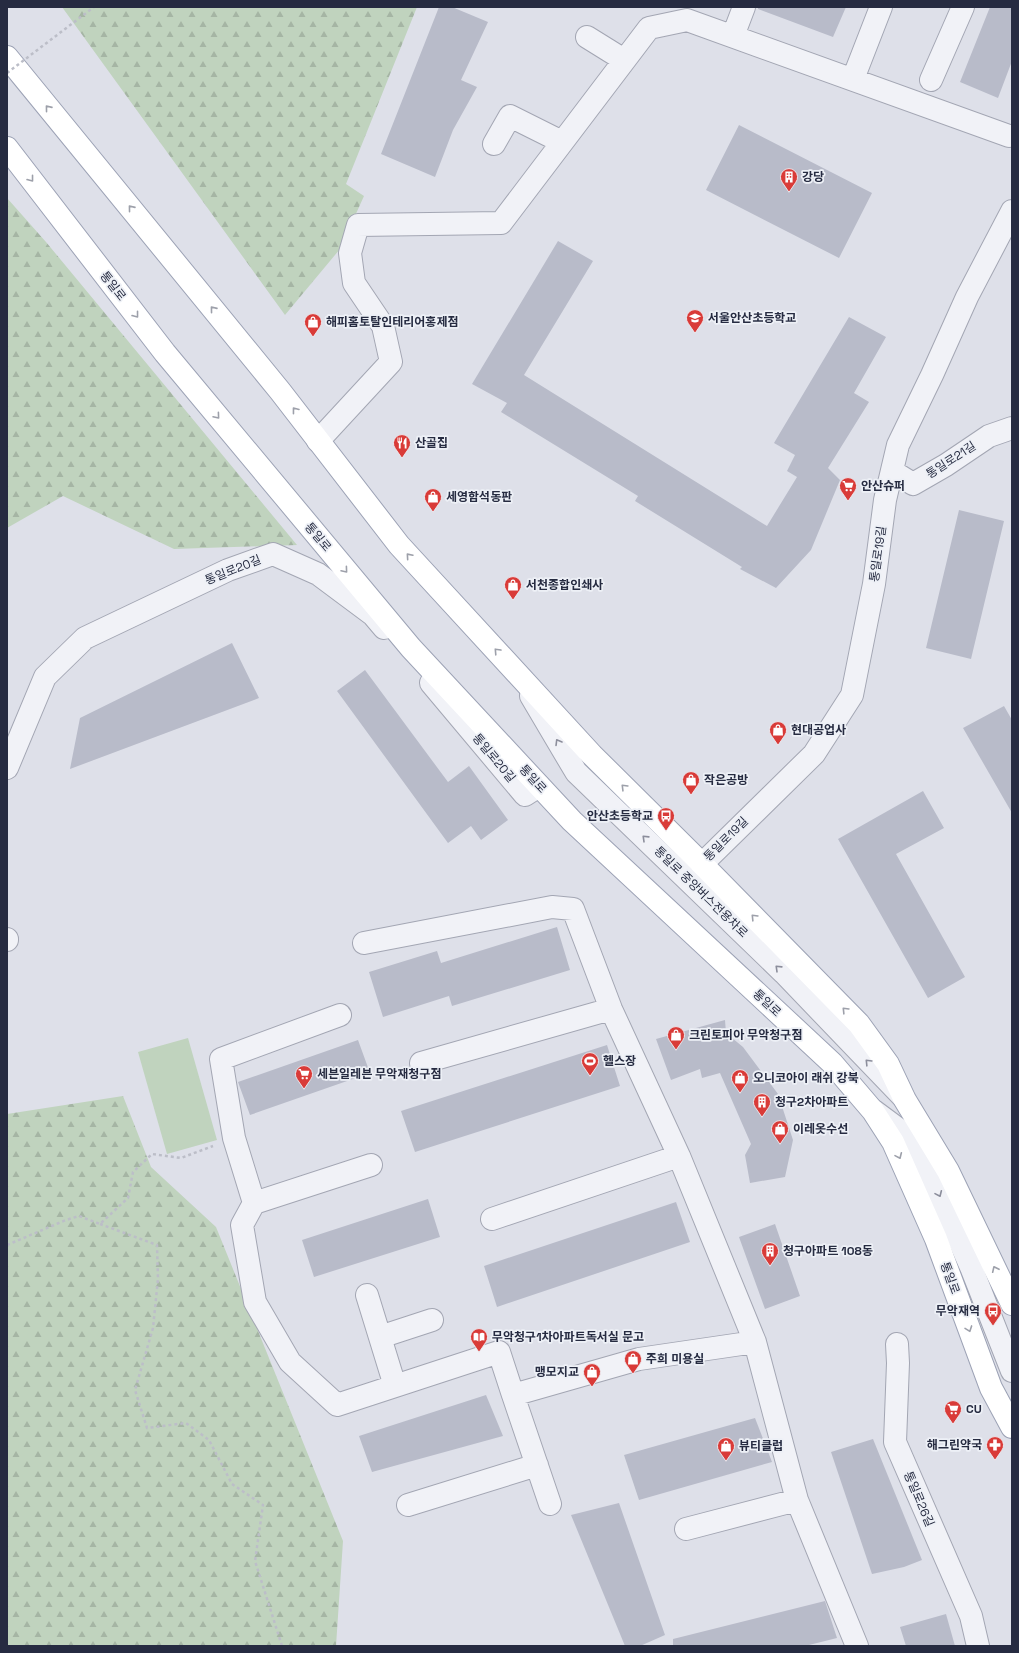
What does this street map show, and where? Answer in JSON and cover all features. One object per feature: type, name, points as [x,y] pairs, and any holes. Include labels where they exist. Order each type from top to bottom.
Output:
[{"type":"main road","points":[[7,57],[318,441],[404,550],[592,755],[702,864],[859,1024],[888,1064],[905,1100],[948,1171],[1012,1304]]},
{"type":"main road","name":"통일로","points":[[7,148],[165,353],[406,642],[577,826],[832,1063],[873,1111],[893,1142],[927,1218],[991,1388],[1012,1427]]},
{"type":"main road","points":[[873,1111],[905,1100]]},
{"type":"street","points":[[733,36],[744,7]]},
{"type":"street","points":[[853,79],[881,7]]},
{"type":"street","points":[[931,80],[963,7]]},
{"type":"street","points":[[318,441],[391,362],[383,326],[354,283],[350,253],[358,225],[501,223],[649,28],[687,20],[1009,136]]},
{"type":"street","points":[[587,37],[624,60]]},
{"type":"street","points":[[494,144],[510,116],[562,142]]},
{"type":"street","name":"통일로19길","points":[[702,864],[814,754],[852,695],[874,584],[885,500],[898,445],[967,297],[1012,211]]},
{"type":"street","name":"통일로21길","points":[[892,471],[913,484],[946,465],[989,436],[1012,428]]},
{"type":"street","name":"통일로20길","points":[[7,768],[14,755],[45,677],[85,638],[228,570],[273,554],[318,574],[373,615],[525,795],[539,786]]},
{"type":"street","name":"통일로 중앙버스전용차로","points":[[516,671],[576,772],[784,973],[905,1100]]},
{"type":"street","points":[[364,943],[552,907],[573,909],[611,1009],[679,1156],[754,1342],[797,1500],[857,1646]]},
{"type":"street","points":[[421,1063],[611,1009]]},
{"type":"street","points":[[254,1204],[234,1138],[221,1059],[340,1015]]},
{"type":"street","points":[[873,1111],[909,1137],[930,1174],[971,1267],[1012,1371]]},
{"type":"street","points":[[492,1219],[679,1156]]},
{"type":"street","points":[[371,1165],[254,1204],[242,1225],[254,1302],[290,1362],[337,1405],[499,1352],[550,1504]]},
{"type":"street","points":[[367,1295],[395,1386]]},
{"type":"street","points":[[380,1336],[432,1320]]},
{"type":"street","points":[[513,1395],[639,1359],[754,1342]]},
{"type":"street","name":"통일로26길","points":[[897,1344],[898,1363],[894,1442],[971,1616],[978,1646]]},
{"type":"street","points":[[408,1505],[537,1465]]},
{"type":"street","points":[[686,1529],[797,1500]]},
{"type":"path","points":[[7,73],[94,7]]},
{"type":"path","points":[[100,1224],[128,1198],[133,1172],[152,1154],[181,1158],[234,1138]]},
{"type":"path","points":[[7,1245],[79,1216],[157,1245],[158,1279],[153,1328],[135,1390],[147,1428],[186,1423],[209,1440],[232,1484],[263,1505],[255,1561],[282,1646]]},
{"type":"green space","points":[[62,7],[417,7],[346,184],[364,196],[340,249],[285,315]]},
{"type":"green space","points":[[7,198],[46,242],[297,545],[174,549],[63,496],[7,528]]},
{"type":"green space","points":[[188,1038],[217,1140],[167,1154],[138,1052]]},
{"type":"green space","points":[[123,1096],[151,1167],[216,1227],[343,1541],[336,1646],[7,1646],[7,1114]]},
{"type":"building","points":[[439,7],[452,7],[488,22],[461,80],[477,87],[453,130],[435,177],[381,154]]},
{"type":"building","points":[[758,7],[846,7],[833,37],[758,9]]},
{"type":"building","points":[[990,7],[1012,7],[1012,61],[998,98],[960,82]]},
{"type":"building","name":"강당","points":[[739,125],[872,193],[839,258],[706,190]]},
{"type":"building","points":[[558,241],[593,261],[524,375],[767,526],[797,477],[787,471],[795,455],[774,443],[849,317],[886,337],[854,393],[869,402],[828,468],[840,480],[811,550],[776,588],[740,569],[742,567],[635,501],[638,496],[501,412],[507,403],[472,384]]},
{"type":"building","points":[[959,510],[1004,521],[971,659],[926,648]]},
{"type":"building","points":[[232,643],[259,698],[70,769],[80,718]]},
{"type":"building","points":[[365,670],[448,782],[469,766],[508,820],[481,840],[471,826],[448,843],[337,691]]},
{"type":"building","points":[[1004,706],[1012,720],[1012,813],[963,728]]},
{"type":"building","points":[[923,791],[944,828],[896,854],[965,977],[928,998],[838,839]]},
{"type":"building","points":[[557,927],[570,970],[452,1006],[449,996],[383,1017],[369,972],[437,951],[441,963]]},
{"type":"building","name":"청구2차아파트","points":[[725,1020],[726,1033],[743,1047],[778,1094],[793,1140],[785,1177],[750,1183],[745,1155],[751,1144],[720,1073],[702,1078],[700,1069],[671,1080],[656,1039]]},
{"type":"building","points":[[358,1040],[370,1073],[250,1115],[238,1082]]},
{"type":"building","points":[[607,1045],[620,1086],[415,1152],[401,1111]]},
{"type":"building","points":[[428,1199],[440,1237],[314,1277],[302,1240]]},
{"type":"building","points":[[676,1202],[690,1242],[497,1307],[484,1266]]},
{"type":"building","name":"청구아파트 108동","points":[[775,1224],[800,1296],[765,1309],[739,1237]]},
{"type":"building","points":[[486,1395],[503,1436],[372,1472],[359,1436]]},
{"type":"building","points":[[755,1418],[772,1462],[639,1500],[624,1455]]},
{"type":"building","points":[[873,1439],[922,1560],[904,1567],[872,1574],[831,1452]]},
{"type":"building","points":[[619,1503],[665,1635],[640,1646],[625,1646],[571,1515]]},
{"type":"building","points":[[825,1601],[837,1638],[805,1646],[673,1646],[673,1639]]},
{"type":"building","points":[[946,1614],[955,1646],[906,1646],[900,1627]]},
{"type":"place","name":"강당","points":[[789,192]]},
{"type":"place","name":"서울안산초등학교","points":[[695,333]]},
{"type":"place","name":"해피홈토탈인테리어홍제점","points":[[313,337]]},
{"type":"place","name":"산골집","points":[[402,458]]},
{"type":"place","name":"안산슈퍼","points":[[848,501]]},
{"type":"place","name":"세영함석동판","points":[[433,512]]},
{"type":"place","name":"서천종합인쇄사","points":[[513,600]]},
{"type":"place","name":"현대공업사","points":[[778,745]]},
{"type":"place","name":"작은공방","points":[[691,795]]},
{"type":"place","name":"안산초등학교","points":[[666,831]]},
{"type":"place","name":"크린토피아 무악청구점","points":[[676,1050]]},
{"type":"place","name":"헬스장","points":[[590,1076]]},
{"type":"place","name":"세븐일레븐 무악재청구점","points":[[304,1089]]},
{"type":"place","name":"오니코아이 래쉬 강북","points":[[740,1093]]},
{"type":"place","name":"청구2차아파트","points":[[762,1117]]},
{"type":"place","name":"이레옷수선","points":[[780,1144]]},
{"type":"place","name":"청구아파트 108동","points":[[770,1266]]},
{"type":"place","name":"무악재역","points":[[993,1326]]},
{"type":"place","name":"무악청구1차아파트독서실 문고","points":[[479,1352]]},
{"type":"place","name":"주희 미용실","points":[[633,1374]]},
{"type":"place","name":"맹모지교","points":[[592,1387]]},
{"type":"place","name":"CU","points":[[953,1424]]},
{"type":"place","name":"해그린약국","points":[[995,1460]]},
{"type":"place","name":"뷰티클럽","points":[[726,1461]]}]
